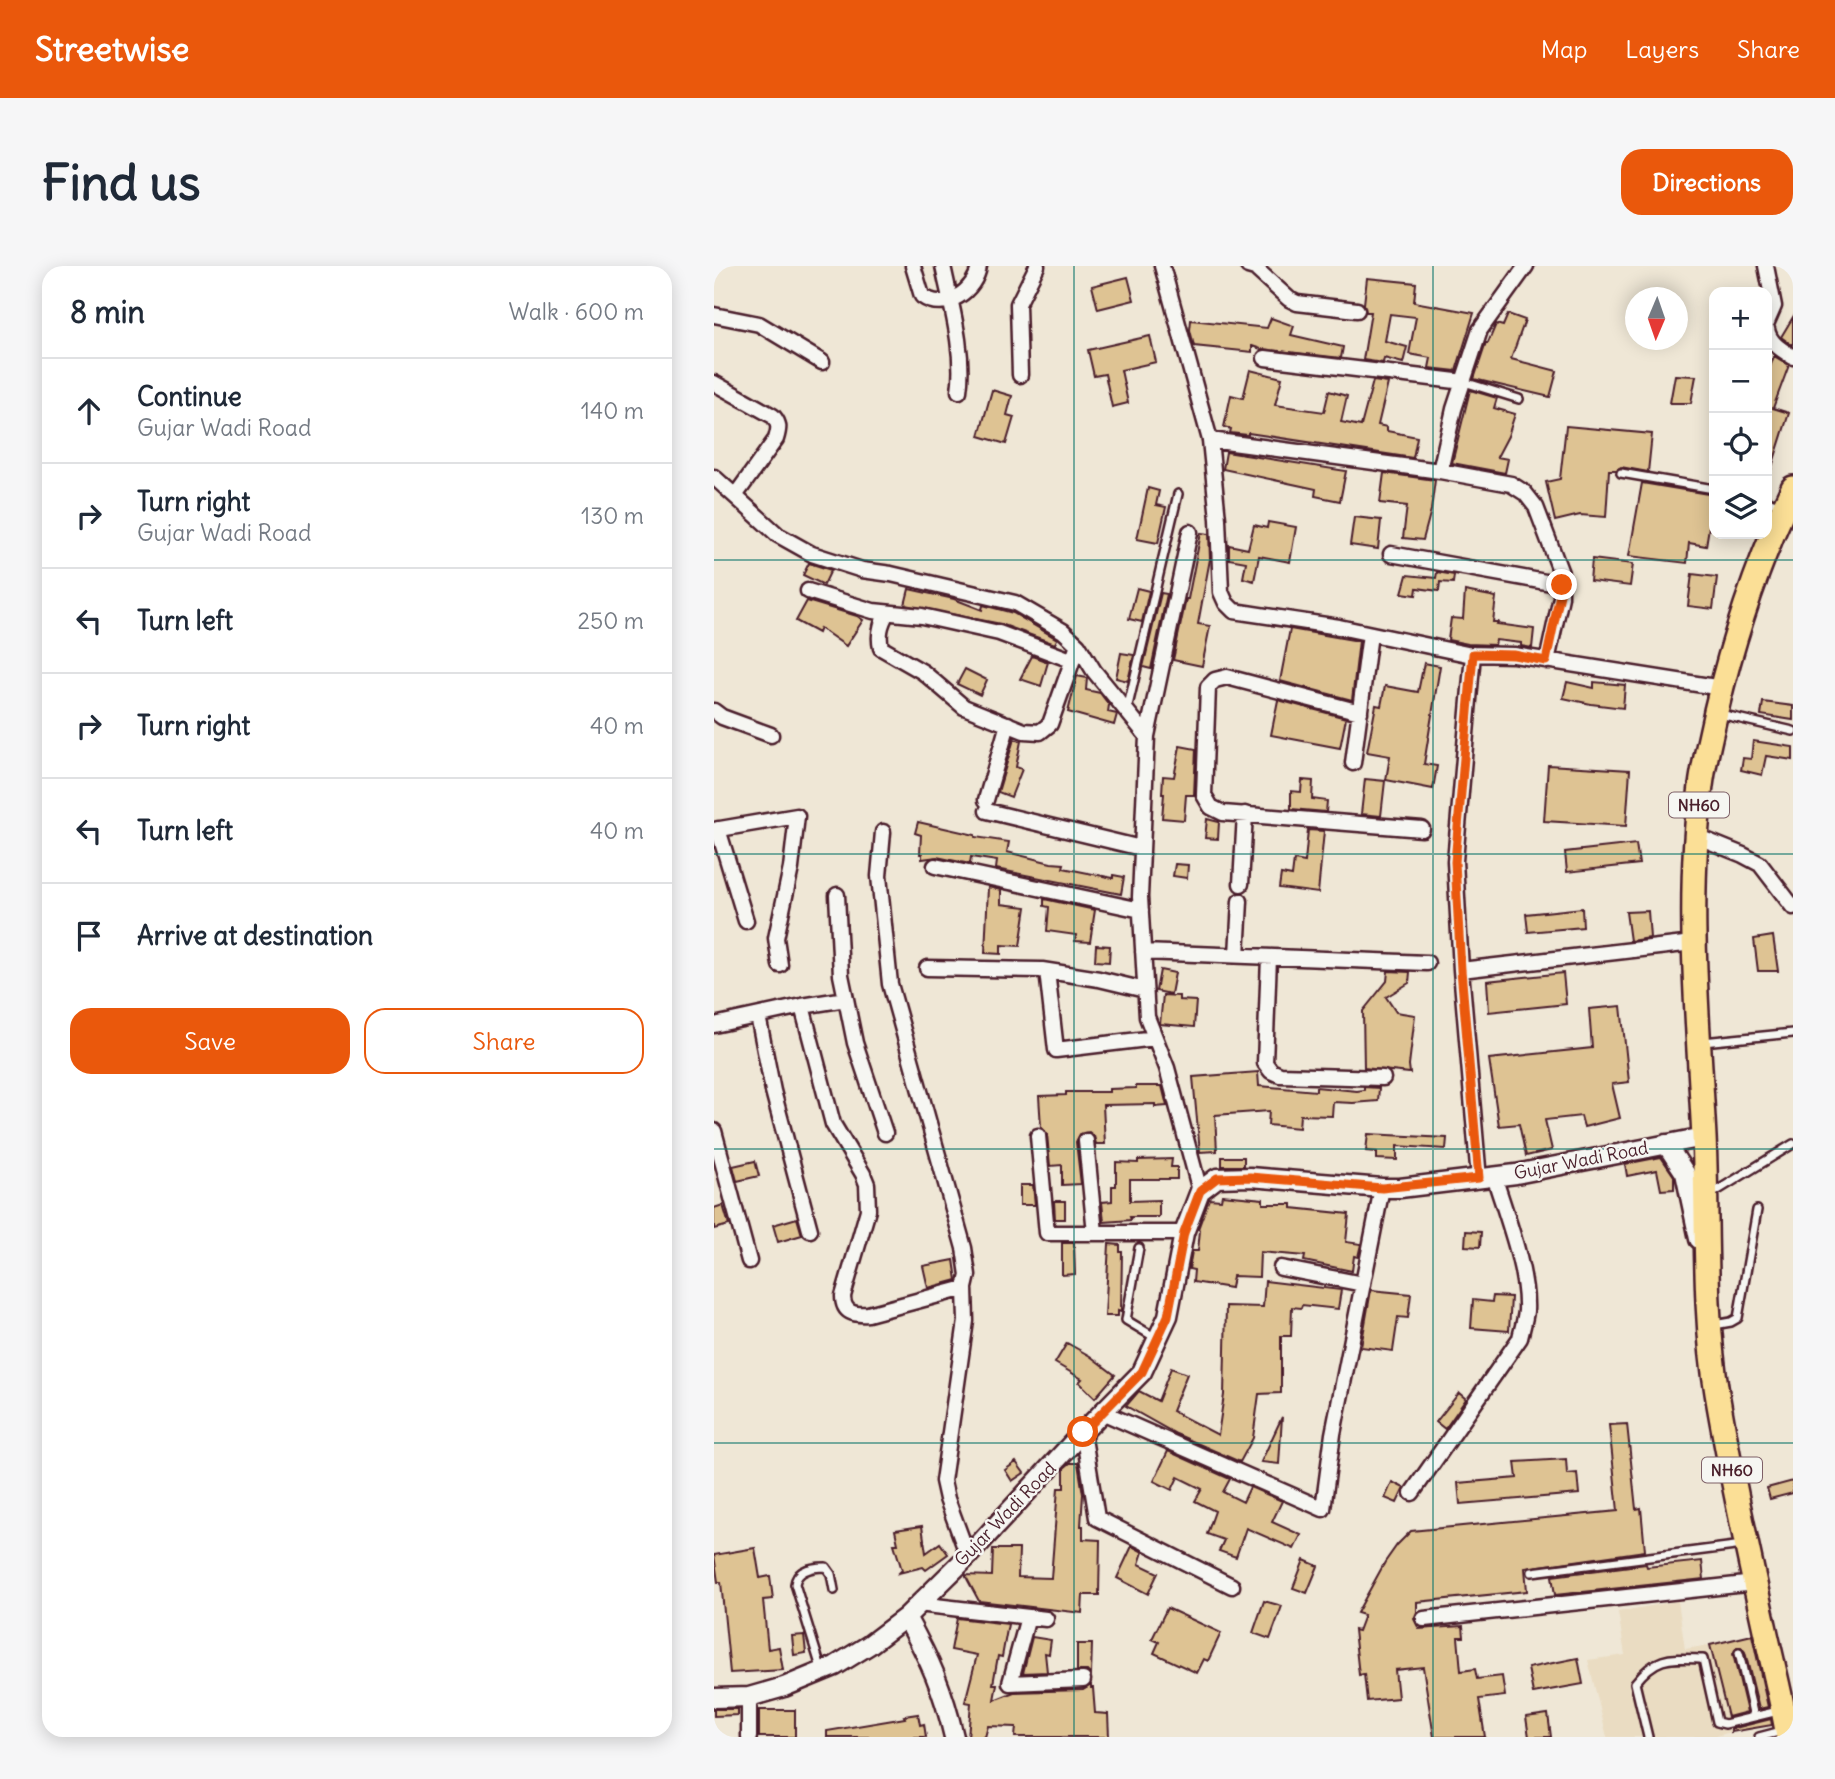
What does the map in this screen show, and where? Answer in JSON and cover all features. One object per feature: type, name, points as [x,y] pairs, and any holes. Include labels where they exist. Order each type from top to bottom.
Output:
[{"type":"highway","name":"NH60","points":[[1781,498],[1722,688],[1701,785],[1696,836],[1693,943],[1704,1137],[1710,1326],[1716,1391],[1786,1726]]},
{"type":"street","points":[[913,266],[922,296],[934,302],[951,299],[965,292],[977,277],[979,266]]},
{"type":"street","points":[[943,266],[951,299],[961,377],[959,391]]},
{"type":"street","points":[[1020,375],[1018,304],[1037,266]]},
{"type":"street","points":[[1162,266],[1210,440],[1218,519],[1221,592],[1234,611],[1473,654],[1514,655],[1722,688]]},
{"type":"street","points":[[1440,471],[1451,419],[1480,330],[1526,266]]},
{"type":"street","points":[[1766,266],[1770,287]]},
{"type":"street","points":[[1253,267],[1297,303],[1357,310]]},
{"type":"street","points":[[714,315],[758,324],[822,362]]},
{"type":"street","points":[[1772,341],[1793,357]]},
{"type":"street","points":[[1265,358],[1464,382]]},
{"type":"street","points":[[714,383],[773,416],[778,422],[776,439],[736,496]]},
{"type":"street","points":[[1210,440],[1440,471],[1511,484],[1525,493],[1536,507],[1561,573],[1562,585],[1546,661]]},
{"type":"street","points":[[714,477],[778,535],[812,554],[862,570],[891,574],[1015,603],[1063,631],[1078,645],[1094,671],[1147,736]]},
{"type":"street","points":[[1190,532],[1147,736],[1141,848],[1141,910],[1147,1017],[1167,1068],[1200,1191]]},
{"type":"street","points":[[1391,554],[1562,585]]},
{"type":"street","points":[[808,591],[873,611],[922,616],[999,632],[1071,660]]},
{"type":"street","points":[[887,613],[881,623],[878,638],[881,648],[923,672],[964,707],[1024,731],[1040,732],[1050,724],[1078,645]]},
{"type":"street","points":[[1353,763],[1370,634]]},
{"type":"street","points":[[1412,1493],[1520,1338],[1526,1311],[1523,1280],[1510,1229],[1486,1177],[1461,970],[1455,862],[1473,654]]},
{"type":"street","points":[[1360,712],[1227,677],[1215,680],[1208,687],[1204,795],[1210,807],[1223,813],[1422,829]]},
{"type":"street","points":[[714,711],[722,717],[771,735]]},
{"type":"street","points":[[1008,724],[986,806],[1141,848]]},
{"type":"street","points":[[1241,884],[1245,814]]},
{"type":"street","points":[[747,921],[716,830],[796,816],[790,868],[776,938],[780,965]]},
{"type":"street","points":[[883,832],[879,876],[890,985],[964,1248],[968,1275],[965,1288],[966,1321],[943,1481],[968,1556]]},
{"type":"street","points":[[1696,836],[1760,864],[1793,907]]},
{"type":"street","points":[[935,866],[1141,910]]},
{"type":"street","points":[[837,895],[839,952],[855,1043],[886,1133]]},
{"type":"street","points":[[1237,955],[1240,901]]},
{"type":"street","points":[[1461,970],[1693,943]]},
{"type":"street","points":[[1143,952],[1427,963]]},
{"type":"street","points":[[1269,957],[1265,1063],[1271,1071],[1280,1075],[1383,1078]]},
{"type":"street","points":[[927,968],[1047,971],[1145,990]]},
{"type":"street","points":[[1047,971],[1056,1050],[1155,1038]]},
{"type":"street","points":[[714,1025],[846,999]]},
{"type":"street","points":[[802,1006],[830,1117],[867,1184],[868,1210],[843,1304],[848,1311],[868,1314],[965,1288]]},
{"type":"street","points":[[758,1016],[773,1091],[810,1230]]},
{"type":"street","points":[[714,1131],[748,1261]]},
{"type":"street","points":[[1038,1136],[1047,1233],[1184,1233]]},
{"type":"street","name":"Gujar Wadi Road","points":[[714,1698],[748,1697],[784,1687],[835,1666],[869,1645],[912,1611],[968,1556],[1142,1372],[1168,1316],[1184,1233],[1200,1191],[1217,1178],[1250,1177],[1382,1188],[1486,1177],[1704,1137]]},
{"type":"street","points":[[1086,1141],[1095,1233]]},
{"type":"street","points":[[1666,1144],[1685,1173],[1708,1287]]},
{"type":"street","points":[[1102,1412],[1323,1509],[1333,1434],[1382,1188]]},
{"type":"street","points":[[1280,1268],[1363,1284]]},
{"type":"street","points":[[1083,1432],[1097,1518],[1232,1586]]},
{"type":"street","points":[[1424,1619],[1755,1583]]},
{"type":"street","points":[[954,1737],[945,1699],[912,1611],[1045,1619]]},
{"type":"street","points":[[1028,1617],[1010,1683],[1083,1680]]},
{"type":"street","points":[[748,1697],[749,1737]]},
{"type":"lane","points":[[1464,382],[1519,399]]},
{"type":"lane","points":[[1621,473],[1709,488]]},
{"type":"lane","points":[[1126,711],[1178,494]]},
{"type":"lane","points":[[1716,713],[1793,732]]},
{"type":"lane","points":[[1697,1042],[1793,1032]]},
{"type":"lane","points":[[1706,1198],[1793,1144]]},
{"type":"lane","points":[[1710,1326],[1738,1318],[1758,1210]]},
{"type":"lane","points":[[1139,1248],[1126,1320],[1157,1339]]},
{"type":"lane","points":[[1532,1572],[1747,1545]]},
{"type":"lane","points":[[822,1672],[795,1584],[796,1578],[800,1573],[815,1567],[826,1567],[831,1574],[834,1590]]},
{"type":"lane","points":[[1739,1653],[1754,1717]]},
{"type":"lane","points":[[1648,1737],[1635,1683],[1648,1666],[1669,1658],[1703,1659],[1717,1722],[1725,1724],[1754,1717],[1786,1726]]},
{"type":"lane","points":[[1759,1737],[1786,1726]]},
{"type":"shaded area","points":[[1678,1601],[1685,1649],[1710,1645],[1731,1732],[1712,1737],[1607,1737],[1588,1660],[1625,1655],[1618,1612]]},
{"type":"building","points":[[1128,277],[1134,300],[1098,309],[1092,286]]},
{"type":"building","points":[[1367,278],[1416,283],[1414,302],[1474,313],[1456,371],[1429,368],[1431,358],[1409,354],[1416,317],[1390,314],[1385,341],[1407,347],[1403,363],[1384,358],[1383,363],[1363,360],[1371,312],[1366,312],[1364,304]]},
{"type":"building","points":[[1508,314],[1525,320],[1511,359],[1557,371],[1550,397],[1474,379],[1486,343],[1496,324],[1503,326]]},
{"type":"building","points":[[1793,317],[1793,343],[1792,345],[1781,337]]},
{"type":"building","points":[[1271,318],[1294,326],[1291,335],[1343,347],[1341,358],[1252,346],[1252,352],[1194,346],[1190,330],[1191,320],[1267,328]]},
{"type":"building","points":[[1150,336],[1156,362],[1121,370],[1128,403],[1112,407],[1105,374],[1094,376],[1088,350]]},
{"type":"building","points":[[1774,356],[1789,365],[1773,408],[1789,413],[1772,467],[1772,413]]},
{"type":"building","points":[[1250,370],[1282,378],[1275,405],[1324,412],[1329,391],[1347,396],[1341,422],[1361,426],[1373,381],[1388,383],[1378,425],[1387,427],[1387,431],[1417,437],[1413,458],[1248,433],[1230,433],[1231,429],[1224,427],[1231,395],[1243,398]]},
{"type":"building","points":[[1675,375],[1696,376],[1691,403],[1670,403]]},
{"type":"building","points":[[992,390],[1012,396],[1007,415],[1014,417],[1006,444],[979,436]]},
{"type":"building","points":[[1470,390],[1497,398],[1494,408],[1515,414],[1497,457],[1508,459],[1505,473],[1452,463]]},
{"type":"building","points":[[1566,426],[1652,434],[1648,472],[1621,467],[1609,470],[1606,517],[1580,515],[1555,521],[1546,482],[1560,479]]},
{"type":"building","points":[[1226,452],[1346,471],[1340,501],[1315,496],[1316,489],[1223,469]]},
{"type":"building","points":[[1384,473],[1435,480],[1423,540],[1403,538],[1407,506],[1380,503]]},
{"type":"building","points":[[1642,483],[1709,494],[1706,546],[1689,543],[1687,563],[1629,556]]},
{"type":"building","points":[[1148,488],[1159,491],[1156,505],[1166,507],[1158,543],[1137,539]]},
{"type":"building","points":[[1354,517],[1381,520],[1378,549],[1350,545]]},
{"type":"building","points":[[1268,522],[1296,527],[1290,562],[1259,556],[1254,581],[1243,578],[1246,562],[1229,559],[1229,545],[1248,549],[1254,525],[1267,528]]},
{"type":"building","points":[[1201,533],[1209,534],[1210,559],[1198,624],[1210,626],[1202,666],[1173,660]]},
{"type":"building","points":[[1592,559],[1633,564],[1630,586],[1590,581]]},
{"type":"building","points":[[809,563],[831,570],[824,585],[803,575]]},
{"type":"building","points":[[1437,572],[1454,575],[1453,583],[1440,582],[1439,591],[1417,588],[1416,595],[1402,593],[1407,575],[1436,578]]},
{"type":"building","points":[[1692,574],[1717,577],[1713,609],[1688,606]]},
{"type":"building","points":[[1137,588],[1149,591],[1142,622],[1129,619]]},
{"type":"building","points":[[909,589],[954,599],[982,610],[983,605],[1013,613],[1057,639],[1055,644],[1001,624],[905,605]]},
{"type":"building","points":[[1465,591],[1496,597],[1493,622],[1534,629],[1532,648],[1521,646],[1521,643],[1496,640],[1495,645],[1448,640],[1451,618],[1463,619]]},
{"type":"building","points":[[1161,593],[1167,594],[1151,669],[1143,667]]},
{"type":"building","points":[[807,601],[863,620],[846,646],[820,628],[818,633],[796,621]]},
{"type":"building","points":[[1290,629],[1359,641],[1352,700],[1280,681]]},
{"type":"building","points":[[1121,653],[1134,655],[1128,681],[1116,678]]},
{"type":"building","points":[[1032,656],[1048,662],[1041,686],[1020,679]]},
{"type":"building","points":[[1424,663],[1440,666],[1424,764],[1437,766],[1433,789],[1386,780],[1390,756],[1367,752],[1376,705],[1381,706],[1385,686],[1418,692]]},
{"type":"building","points":[[965,669],[987,680],[980,695],[957,684]]},
{"type":"building","points":[[1077,676],[1087,678],[1086,690],[1100,693],[1109,705],[1108,712],[1117,714],[1114,725],[1068,712]]},
{"type":"building","points":[[1567,682],[1594,688],[1594,682],[1625,685],[1623,708],[1563,698]]},
{"type":"building","points":[[1278,700],[1346,718],[1340,748],[1271,735]]},
{"type":"building","points":[[1763,702],[1793,706],[1793,720],[1761,715]]},
{"type":"building","points":[[1014,739],[1021,741],[1016,767],[1022,769],[1011,797],[998,792]]},
{"type":"building","points":[[1753,741],[1793,747],[1793,760],[1766,756],[1762,775],[1741,770],[1743,758],[1751,759]]},
{"type":"building","points":[[1180,746],[1196,749],[1194,795],[1186,795],[1184,820],[1162,818],[1163,776],[1174,777]]},
{"type":"building","points":[[1548,765],[1630,770],[1626,826],[1544,821]]},
{"type":"building","points":[[1365,779],[1385,781],[1381,816],[1361,814]]},
{"type":"building","points":[[1302,780],[1313,781],[1312,799],[1327,801],[1326,812],[1291,809],[1291,791],[1301,792]]},
{"type":"building","points":[[1207,819],[1219,822],[1218,839],[1205,838]]},
{"type":"building","points":[[918,822],[975,837],[1009,842],[1007,852],[1064,864],[1063,868],[1113,878],[1113,875],[1124,877],[1121,894],[996,869],[997,861],[971,857],[970,864],[937,857],[922,859],[921,835],[915,833]]},
{"type":"building","points":[[1308,830],[1324,831],[1318,893],[1279,888],[1281,874],[1292,876],[1294,860],[1305,862]]},
{"type":"building","points":[[1636,844],[1639,864],[1567,872],[1565,852]]},
{"type":"building","points":[[1175,864],[1188,865],[1187,878],[1173,876]]},
{"type":"building","points":[[988,887],[1001,890],[1001,904],[1026,907],[1020,946],[1001,945],[1001,954],[985,953]]},
{"type":"building","points":[[1044,899],[1095,910],[1090,942],[1075,941],[1076,935],[1047,931],[1049,907],[1044,906]]},
{"type":"building","points":[[1582,908],[1583,927],[1528,932],[1526,914]]},
{"type":"building","points":[[1648,911],[1650,938],[1630,941],[1626,912]]},
{"type":"building","points":[[1773,936],[1778,971],[1758,971],[1754,939]]},
{"type":"building","points":[[1096,945],[1110,946],[1109,962],[1095,961]]},
{"type":"building","points":[[1160,970],[1175,973],[1171,994],[1156,991]]},
{"type":"building","points":[[1388,971],[1410,972],[1409,983],[1386,997],[1396,1012],[1415,1015],[1410,1073],[1364,1068],[1363,1011],[1387,981]]},
{"type":"building","points":[[1563,973],[1566,1004],[1489,1012],[1487,981]]},
{"type":"building","points":[[1163,995],[1196,1001],[1194,1027],[1160,1024]]},
{"type":"building","points":[[1621,1006],[1629,1082],[1612,1084],[1620,1118],[1584,1127],[1581,1116],[1545,1120],[1552,1150],[1526,1156],[1519,1124],[1499,1126],[1489,1059],[1592,1048],[1589,1009]]},
{"type":"building","points":[[1258,1072],[1259,1086],[1316,1091],[1316,1087],[1357,1091],[1364,1090],[1364,1087],[1379,1088],[1378,1101],[1333,1102],[1332,1116],[1300,1115],[1299,1128],[1268,1125],[1269,1111],[1215,1115],[1217,1151],[1200,1152],[1193,1077]]},
{"type":"building","points":[[1162,1086],[1167,1106],[1103,1105],[1105,1144],[1096,1144],[1094,1136],[1089,1132],[1080,1134],[1076,1142],[1081,1184],[1062,1185],[1062,1165],[1050,1166],[1047,1134],[1041,1127],[1039,1096],[1066,1095],[1066,1092],[1109,1092],[1109,1089]]},
{"type":"building","points":[[1368,1134],[1447,1138],[1446,1149],[1397,1146],[1397,1160],[1377,1159],[1377,1152],[1366,1151]]},
{"type":"building","points":[[1222,1157],[1244,1157],[1244,1166],[1222,1166]]},
{"type":"building","points":[[1661,1157],[1674,1176],[1674,1189],[1661,1190],[1657,1170],[1627,1176],[1625,1164]]},
{"type":"building","points":[[1172,1159],[1171,1167],[1177,1167],[1177,1179],[1130,1179],[1130,1201],[1159,1200],[1159,1217],[1130,1217],[1131,1220],[1104,1222],[1102,1202],[1112,1201],[1112,1186],[1116,1186],[1116,1162],[1138,1163],[1138,1160]]},
{"type":"building","points":[[755,1161],[759,1176],[737,1181],[733,1166]]},
{"type":"building","points":[[1020,1185],[1033,1185],[1035,1205],[1020,1205]]},
{"type":"building","points":[[1222,1195],[1263,1199],[1263,1204],[1292,1204],[1292,1208],[1349,1214],[1346,1242],[1361,1244],[1358,1257],[1354,1256],[1352,1271],[1304,1261],[1305,1256],[1260,1252],[1259,1277],[1233,1276],[1231,1288],[1193,1282],[1194,1270],[1189,1269],[1192,1251],[1198,1251],[1198,1229],[1209,1199],[1221,1200]]},
{"type":"building","points":[[1054,1201],[1065,1201],[1065,1219],[1055,1219]]},
{"type":"building","points":[[723,1205],[729,1225],[714,1229],[714,1208]]},
{"type":"building","points":[[797,1218],[802,1235],[778,1242],[773,1225]]},
{"type":"building","points":[[1466,1231],[1481,1232],[1480,1247],[1465,1246]]},
{"type":"building","points":[[1062,1243],[1074,1243],[1075,1274],[1062,1275]]},
{"type":"building","points":[[1109,1244],[1120,1245],[1122,1252],[1121,1312],[1118,1311],[1118,1316],[1105,1316]]},
{"type":"building","points":[[954,1260],[957,1280],[928,1288],[923,1266]]},
{"type":"building","points":[[1265,1281],[1341,1290],[1338,1309],[1302,1305],[1301,1308],[1292,1307],[1291,1336],[1281,1336],[1281,1393],[1259,1394],[1253,1438],[1240,1462],[1176,1434],[1126,1406],[1139,1391],[1158,1401],[1171,1368],[1187,1374],[1172,1411],[1218,1435],[1224,1395],[1226,1306],[1263,1307]]},
{"type":"building","points":[[1371,1290],[1411,1294],[1408,1318],[1398,1317],[1393,1351],[1361,1347]]},
{"type":"building","points":[[1493,1296],[1511,1297],[1509,1331],[1471,1328],[1473,1300],[1492,1302]]},
{"type":"building","points":[[1067,1343],[1115,1375],[1095,1398],[1079,1382],[1082,1379],[1055,1363]]},
{"type":"building","points":[[1459,1393],[1466,1399],[1445,1429],[1436,1422]]},
{"type":"building","points":[[1282,1417],[1279,1464],[1261,1462]]},
{"type":"building","points":[[1627,1424],[1636,1509],[1641,1508],[1645,1551],[1525,1568],[1527,1591],[1417,1602],[1414,1619],[1419,1629],[1463,1626],[1464,1637],[1458,1637],[1461,1671],[1475,1669],[1477,1679],[1502,1676],[1505,1696],[1479,1699],[1485,1737],[1434,1737],[1423,1667],[1395,1670],[1398,1698],[1367,1701],[1364,1674],[1359,1675],[1354,1630],[1358,1631],[1364,1615],[1357,1613],[1397,1545],[1411,1531],[1618,1511],[1609,1425]]},
{"type":"building","points":[[1168,1451],[1230,1479],[1223,1492],[1243,1502],[1250,1487],[1282,1501],[1272,1522],[1301,1535],[1294,1549],[1246,1528],[1236,1557],[1219,1551],[1224,1540],[1207,1534],[1215,1511],[1195,1501],[1202,1489],[1178,1477],[1172,1490],[1154,1481]]},
{"type":"building","points":[[1566,1459],[1567,1474],[1577,1473],[1579,1494],[1460,1504],[1458,1483],[1517,1478],[1515,1462]]},
{"type":"building","points":[[1016,1462],[1024,1473],[1012,1481],[1005,1470]]},
{"type":"building","points":[[1070,1463],[1078,1463],[1083,1494],[1083,1539],[1100,1540],[1099,1595],[1083,1595],[1082,1613],[979,1601],[965,1575],[992,1576],[993,1549],[1019,1549],[1018,1577],[1051,1578],[1058,1488],[1064,1488],[1064,1468]]},
{"type":"building","points":[[1793,1481],[1793,1493],[1770,1499],[1767,1488]]},
{"type":"building","points":[[1392,1482],[1404,1488],[1397,1503],[1385,1498]]},
{"type":"building","points":[[922,1526],[926,1553],[940,1543],[948,1554],[926,1570],[923,1567],[899,1573],[902,1570],[894,1544],[898,1544],[895,1530]]},
{"type":"building","points":[[1132,1546],[1143,1552],[1139,1564],[1158,1573],[1148,1594],[1117,1578]]},
{"type":"building","points":[[755,1548],[760,1578],[770,1576],[773,1599],[763,1600],[768,1649],[779,1647],[783,1670],[730,1673],[721,1582],[718,1582],[714,1555]]},
{"type":"building","points":[[1304,1560],[1318,1566],[1307,1593],[1293,1588]]},
{"type":"building","points":[[1702,1561],[1704,1579],[1555,1595],[1552,1576],[1646,1564],[1647,1567]]},
{"type":"building","points":[[1264,1601],[1282,1606],[1270,1639],[1253,1633]]},
{"type":"building","points":[[1167,1608],[1221,1633],[1208,1661],[1204,1659],[1197,1673],[1154,1653],[1159,1642],[1152,1639]]},
{"type":"building","points":[[957,1618],[1008,1624],[1002,1657],[998,1656],[993,1684],[997,1684],[994,1700],[1014,1692],[1083,1690],[1091,1685],[1095,1713],[1108,1714],[1109,1737],[1015,1737],[1016,1727],[988,1726],[985,1737],[968,1737],[971,1703],[965,1702],[977,1655],[951,1650]]},
{"type":"building","points":[[804,1635],[806,1653],[794,1655],[792,1636]]},
{"type":"building","points":[[1752,1635],[1768,1707],[1759,1709],[1745,1652],[1741,1647],[1737,1647],[1733,1654],[1747,1712],[1728,1717],[1710,1645]]},
{"type":"building","points":[[1032,1637],[1051,1640],[1049,1654],[1045,1653],[1047,1672],[1023,1673]]},
{"type":"building","points":[[1077,1644],[1092,1644],[1091,1675],[1087,1671],[1077,1671]]},
{"type":"building","points":[[1578,1658],[1583,1684],[1533,1693],[1528,1668]]},
{"type":"building","points":[[714,1709],[738,1709],[738,1715],[714,1716]]},
{"type":"building","points":[[759,1710],[795,1710],[795,1737],[759,1737]]},
{"type":"building","points":[[918,1714],[920,1725],[924,1724],[926,1737],[827,1737],[827,1731]]},
{"type":"building","points":[[1548,1714],[1551,1737],[1529,1737],[1526,1717]]},
{"type":"building","points":[[1771,1719],[1772,1725],[1731,1732],[1731,1729]]},
{"type":"route","points":[[1083,1432],[1142,1372],[1168,1316],[1184,1233],[1200,1191],[1217,1178],[1250,1177],[1382,1188],[1479,1178],[1461,970],[1455,862],[1473,654],[1514,655],[1546,661],[1562,585]]}]
